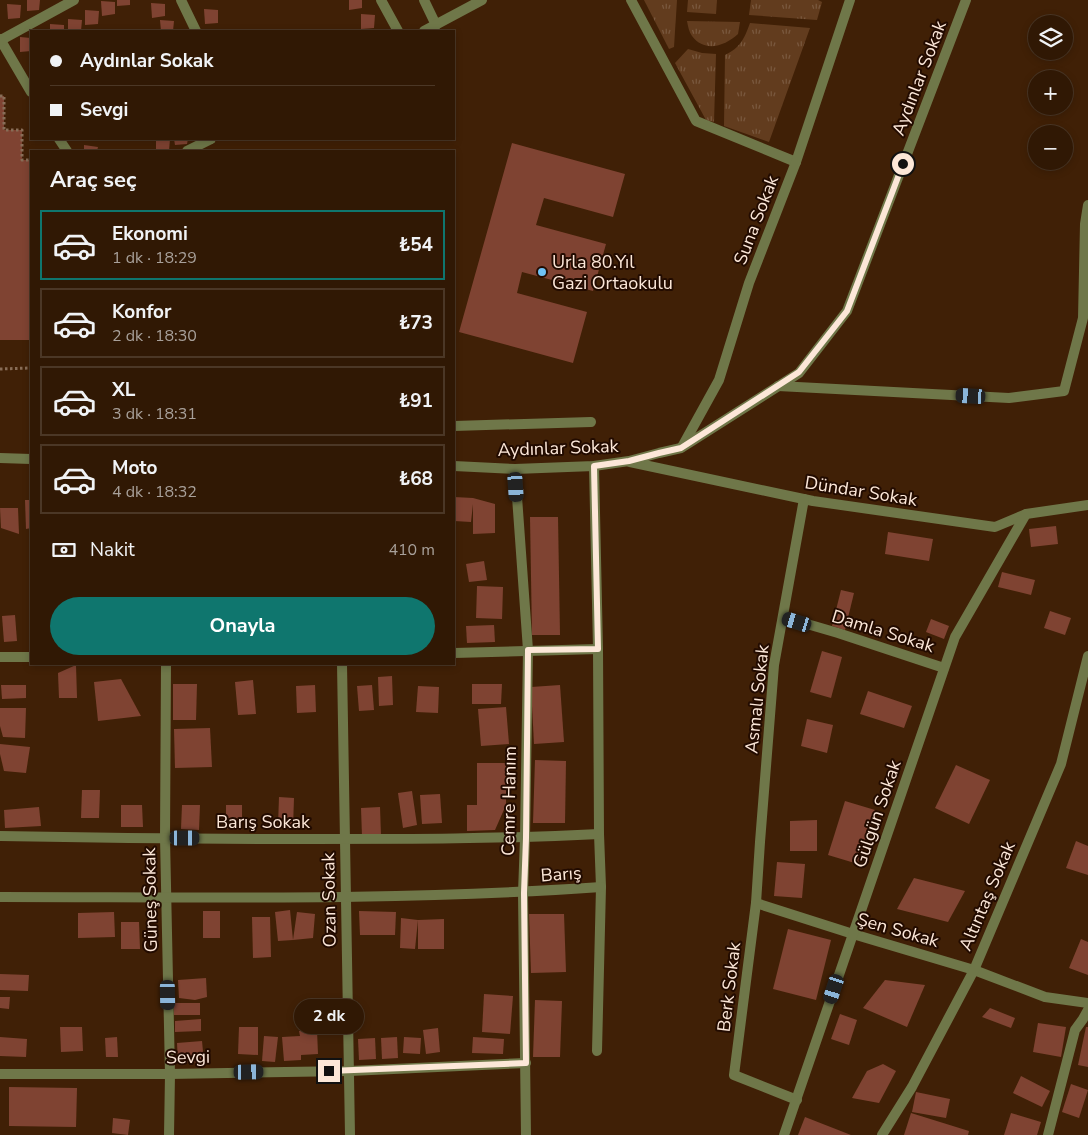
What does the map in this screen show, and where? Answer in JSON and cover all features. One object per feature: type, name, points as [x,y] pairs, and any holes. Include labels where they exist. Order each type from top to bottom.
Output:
[{"type":"street","points":[[30,90],[0,40],[74,0]]},
{"type":"street","points":[[181,0],[196,30]]},
{"type":"street","points":[[382,0],[397,30]]},
{"type":"street","points":[[424,0],[436,25]]},
{"type":"street","points":[[426,30],[482,0]]},
{"type":"street","points":[[631,0],[696,121],[796,162]]},
{"type":"street","name":"Suna Sokak","points":[[681,448],[719,380],[748,283],[796,162],[850,0]]},
{"type":"street","name":"Aydınlar Sokak","points":[[455,466],[515,469],[594,466],[629,461],[681,448],[799,372],[847,311],[966,0]]},
{"type":"street","points":[[189,150],[209,140]]},
{"type":"street","points":[[778,386],[1009,398],[1064,391],[1083,318],[1085,224],[1088,205]]},
{"type":"street","points":[[455,426],[591,422]]},
{"type":"street","points":[[0,458],[30,460]]},
{"type":"street","name":"Dündar Sokak","points":[[629,461],[804,499],[995,527],[1026,514],[1088,505]]},
{"type":"street","points":[[594,466],[601,887],[597,1051]]},
{"type":"street","name":"Cemre Hanım","points":[[515,469],[528,650],[524,893],[526,1135]]},
{"type":"street","name":"Asmalı Sokak","points":[[756,903],[774,666],[804,499]]},
{"type":"street","name":"Gülgün Sokak","points":[[784,1135],[955,637],[1026,514]]},
{"type":"street","name":"Damla Sokak","points":[[783,617],[944,668]]},
{"type":"street","points":[[455,653],[598,649]]},
{"type":"street","points":[[0,656],[30,657]]},
{"type":"street","name":"Altıntaş Sokak","points":[[882,1135],[912,1087],[974,970],[1061,764],[1088,656]]},
{"type":"street","name":"Güneş Sokak","points":[[166,665],[165,838],[170,1074],[169,1135]]},
{"type":"street","name":"Ozan Sokak","points":[[342,665],[350,1135]]},
{"type":"street","name":"Barış Sokak","points":[[0,836],[344,839],[526,838],[599,834]]},
{"type":"street","name":"Barış","points":[[524,893],[601,887]]},
{"type":"street","points":[[0,897],[345,897],[524,893]]},
{"type":"street","name":"Şen Sokak","points":[[756,903],[974,970],[1045,997],[1088,1003]]},
{"type":"street","name":"Berk Sokak","points":[[756,903],[734,1075],[797,1100]]},
{"type":"street","points":[[1048,1135],[1076,1030],[1088,1010]]},
{"type":"street","name":"Sevgi","points":[[0,1074],[349,1071],[526,1063]]},
{"type":"path","points":[[0,96],[4,96],[4,130],[22,130],[22,160],[30,160]]},
{"type":"path","points":[[0,369],[30,368]]},
{"type":"green space","points":[[644,0],[677,0],[674,47],[669,49]]},
{"type":"green space","points":[[688,0],[717,0],[716,14],[687,12]]},
{"type":"green space","points":[[751,0],[818,0],[822,2],[817,20],[749,15]]},
{"type":"green space","points":[[687,21],[740,22],[738,34],[733,38],[715,46],[709,46],[703,45],[692,36]]},
{"type":"green space","points":[[750,23],[810,28],[769,142],[724,126],[725,55],[735,49],[741,42]]},
{"type":"green space","points":[[688,49],[716,54],[714,122],[706,120],[675,63]]},
{"type":"building","points":[[27,0],[40,0],[39,10],[27,11]]},
{"type":"building","points":[[117,0],[130,0],[130,5],[117,6]]},
{"type":"building","points":[[349,0],[362,0],[362,8],[349,10]]},
{"type":"building","points":[[101,1],[115,2],[115,14],[102,16]]},
{"type":"building","points":[[151,3],[165,4],[165,16],[152,18]]},
{"type":"building","points":[[7,4],[21,5],[20,18],[8,19]]},
{"type":"building","points":[[204,9],[218,10],[218,23],[205,24]]},
{"type":"building","points":[[85,10],[99,11],[98,24],[85,25]]},
{"type":"building","points":[[361,14],[375,15],[374,28],[361,29]]},
{"type":"building","points":[[68,19],[82,20],[81,30],[68,30]]},
{"type":"building","points":[[160,20],[174,21],[173,30],[161,30]]},
{"type":"building","points":[[50,24],[64,25],[64,30],[50,30]]},
{"type":"building","points":[[20,37],[30,38],[30,51],[20,52]]},
{"type":"building","points":[[0,96],[4,96],[4,130],[22,130],[22,160],[30,160],[30,340],[0,340]]},
{"type":"building","points":[[156,140],[170,140],[169,150],[156,150]]},
{"type":"building","points":[[174,140],[188,140],[187,144],[175,145]]},
{"type":"building","points":[[512,143],[625,174],[613,217],[544,198],[536,225],[606,244],[593,291],[522,272],[517,293],[587,312],[573,363],[459,332]]},
{"type":"building","points":[[84,145],[98,147],[97,150],[84,150]]},
{"type":"building","points":[[455,497],[473,498],[495,504],[495,533],[473,534],[473,504],[471,522],[455,521]]},
{"type":"building","points":[[25,500],[30,500],[30,528],[26,529]]},
{"type":"building","points":[[0,508],[18,508],[19,534],[1,528]]},
{"type":"building","points":[[530,517],[558,517],[560,635],[532,635]]},
{"type":"building","points":[[1056,526],[1058,544],[1031,547],[1029,529]]},
{"type":"building","points":[[888,532],[933,539],[929,561],[885,554]]},
{"type":"building","points":[[484,561],[487,580],[469,582],[466,564]]},
{"type":"building","points":[[1002,572],[1035,580],[1031,595],[998,587]]},
{"type":"building","points":[[477,586],[503,587],[502,619],[476,618]]},
{"type":"building","points":[[841,590],[854,593],[845,630],[832,626]]},
{"type":"building","points":[[1050,611],[1071,618],[1065,635],[1044,628]]},
{"type":"building","points":[[15,615],[17,641],[4,642],[2,616]]},
{"type":"building","points":[[931,619],[949,626],[944,639],[926,632]]},
{"type":"building","points":[[494,625],[495,642],[467,643],[466,626]]},
{"type":"building","points":[[822,651],[842,657],[831,698],[810,692]]},
{"type":"building","points":[[76,665],[77,698],[59,698],[58,673]]},
{"type":"building","points":[[392,676],[393,705],[379,706],[378,677]]},
{"type":"building","points":[[121,679],[141,716],[98,721],[94,682]]},
{"type":"building","points":[[253,680],[256,714],[238,715],[235,682]]},
{"type":"building","points":[[173,684],[197,684],[196,720],[173,720]]},
{"type":"building","points":[[472,684],[502,684],[501,704],[472,704]]},
{"type":"building","points":[[1,685],[26,685],[26,698],[2,699]]},
{"type":"building","points":[[315,685],[316,712],[297,713],[296,686]]},
{"type":"building","points":[[372,685],[374,710],[359,711],[357,686]]},
{"type":"building","points":[[560,685],[564,742],[534,744],[531,687]]},
{"type":"building","points":[[418,686],[439,687],[438,713],[416,712]]},
{"type":"building","points":[[868,691],[912,706],[904,728],[860,714]]},
{"type":"building","points":[[506,707],[509,744],[481,746],[478,709]]},
{"type":"building","points":[[0,708],[26,708],[25,738],[3,737],[0,726]]},
{"type":"building","points":[[807,719],[833,725],[827,753],[801,746]]},
{"type":"building","points":[[210,728],[212,767],[175,768],[174,729]]},
{"type":"building","points":[[0,744],[30,747],[26,773],[4,771]]},
{"type":"building","points":[[535,760],[566,761],[565,823],[533,823]]},
{"type":"building","points":[[477,763],[506,763],[506,805],[495,830],[467,831],[467,805],[477,805]]},
{"type":"building","points":[[956,765],[990,780],[969,824],[935,808]]},
{"type":"building","points":[[82,790],[100,790],[99,818],[81,818]]},
{"type":"building","points":[[412,791],[417,825],[403,828],[398,793]]},
{"type":"building","points":[[440,794],[442,823],[422,824],[420,795]]},
{"type":"building","points":[[279,797],[294,798],[293,827],[278,826]]},
{"type":"building","points":[[845,801],[875,810],[858,864],[828,855]]},
{"type":"building","points":[[121,805],[142,805],[143,827],[121,827]]},
{"type":"building","points":[[182,805],[200,805],[199,830],[181,829]]},
{"type":"building","points":[[226,805],[242,805],[242,830],[226,829]]},
{"type":"building","points":[[39,807],[41,826],[5,828],[4,810]]},
{"type":"building","points":[[380,807],[381,836],[362,836],[361,808]]},
{"type":"building","points":[[817,820],[817,851],[790,851],[790,821]]},
{"type":"building","points":[[1076,841],[1088,846],[1088,875],[1066,868]]},
{"type":"building","points":[[777,862],[805,864],[802,898],[774,896]]},
{"type":"building","points":[[914,878],[965,891],[948,922],[897,909]]},
{"type":"building","points":[[290,910],[293,940],[278,941],[275,912]]},
{"type":"building","points":[[203,911],[220,911],[220,938],[203,938]]},
{"type":"building","points":[[359,911],[396,912],[395,935],[360,935]]},
{"type":"building","points":[[114,912],[115,937],[78,938],[78,913]]},
{"type":"building","points":[[297,912],[315,914],[313,938],[293,940]]},
{"type":"building","points":[[529,914],[564,914],[566,972],[531,973]]},
{"type":"building","points":[[252,917],[270,917],[271,957],[253,958]]},
{"type":"building","points":[[401,918],[418,920],[415,949],[400,948]]},
{"type":"building","points":[[444,919],[444,949],[418,949],[418,920]]},
{"type":"building","points":[[121,922],[139,922],[140,949],[121,949]]},
{"type":"building","points":[[788,929],[831,940],[816,1000],[773,989]]},
{"type":"building","points":[[1081,939],[1088,942],[1088,975],[1069,968]]},
{"type":"building","points":[[0,974],[29,975],[28,991],[0,990]]},
{"type":"building","points":[[206,978],[207,997],[195,1000],[179,998],[178,980]]},
{"type":"building","points":[[885,980],[925,985],[907,1027],[863,1008]]},
{"type":"building","points":[[484,994],[513,996],[510,1034],[482,1032]]},
{"type":"building","points":[[0,997],[10,997],[9,1009],[0,1008]]},
{"type":"building","points":[[535,1000],[562,1001],[560,1057],[533,1057]]},
{"type":"building","points":[[174,1003],[200,1003],[200,1015],[174,1015]]},
{"type":"building","points":[[990,1008],[1015,1018],[1011,1028],[982,1017]]},
{"type":"building","points":[[840,1014],[857,1020],[849,1045],[831,1039]]},
{"type":"building","points":[[201,1019],[201,1031],[175,1032],[175,1021]]},
{"type":"building","points":[[1038,1023],[1066,1027],[1061,1057],[1033,1052]]},
{"type":"building","points":[[60,1027],[82,1027],[83,1051],[61,1052]]},
{"type":"building","points":[[239,1027],[258,1027],[258,1055],[238,1054]]},
{"type":"building","points":[[1086,1027],[1088,1027],[1088,1067],[1078,1065]]},
{"type":"building","points":[[438,1028],[440,1052],[426,1054],[423,1030]]},
{"type":"building","points":[[317,1030],[318,1054],[301,1055],[301,1060],[284,1061],[282,1037],[300,1036],[299,1031]]},
{"type":"building","points":[[264,1036],[278,1037],[275,1062],[262,1061]]},
{"type":"building","points":[[0,1037],[27,1039],[26,1057],[0,1056]]},
{"type":"building","points":[[117,1037],[118,1057],[106,1057],[105,1038]]},
{"type":"building","points":[[397,1037],[398,1058],[382,1059],[381,1038]]},
{"type":"building","points":[[404,1037],[421,1038],[420,1054],[403,1053]]},
{"type":"building","points":[[473,1037],[504,1039],[503,1054],[472,1053]]},
{"type":"building","points":[[375,1038],[376,1059],[359,1060],[358,1039]]},
{"type":"building","points":[[202,1041],[204,1062],[178,1063],[177,1043]]},
{"type":"building","points":[[883,1064],[896,1071],[879,1103],[852,1098],[867,1071]]},
{"type":"building","points":[[1021,1076],[1050,1091],[1042,1107],[1013,1093]]},
{"type":"building","points":[[1071,1084],[1088,1090],[1079,1118],[1062,1112]]},
{"type":"building","points":[[9,1087],[77,1088],[76,1127],[9,1126]]},
{"type":"building","points":[[916,1092],[950,1099],[946,1118],[912,1112]]},
{"type":"building","points":[[911,1113],[969,1131],[968,1135],[904,1135]]},
{"type":"building","points":[[1011,1113],[1041,1122],[1037,1135],[1004,1135]]},
{"type":"building","points":[[805,1117],[851,1135],[798,1135]]},
{"type":"building","points":[[113,1118],[130,1120],[128,1135],[112,1133]]},
{"type":"place","name":"Urla 80.Yıl Gazi Ortaokulu","points":[[542,272]]},
{"type":"route","points":[[329,1071],[526,1063],[524,893],[528,650],[598,649],[594,466],[629,461],[681,448],[799,372],[847,311],[903,164]]}]
